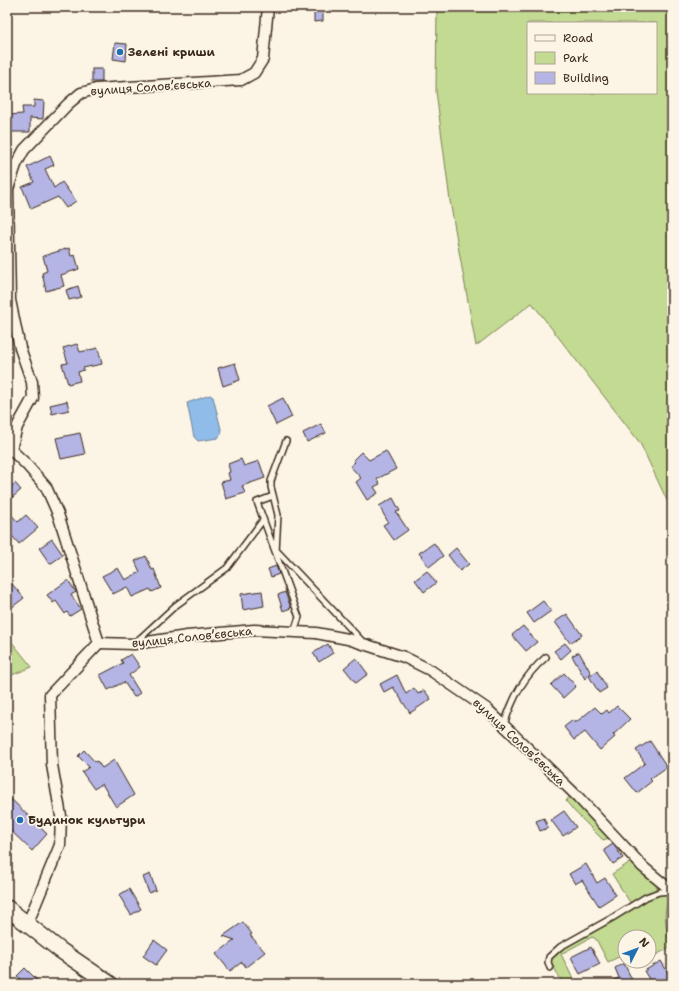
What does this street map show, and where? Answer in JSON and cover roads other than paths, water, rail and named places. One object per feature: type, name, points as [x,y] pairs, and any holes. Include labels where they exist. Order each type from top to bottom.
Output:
[{"type":"main road","points":[[7,908],[27,925],[110,984]]},
{"type":"street","name":"вулиця Соловʼєвська","points":[[268,7],[264,59],[254,72],[241,80],[96,89],[81,93],[24,150],[16,165],[8,189],[7,209],[10,300],[20,348],[32,382],[33,398],[17,427],[9,448],[38,476],[46,487],[99,643],[134,644],[221,632],[254,630],[316,633],[366,645],[404,658],[430,670],[475,700],[504,725],[578,797],[643,867],[672,891]]},
{"type":"street","points":[[27,925],[60,845],[61,816],[52,765],[50,695],[99,643]]},
{"type":"lane","points":[[286,441],[271,480],[278,515],[276,552],[366,645]]},
{"type":"lane","points":[[274,496],[257,502],[299,617],[299,621],[293,633]]},
{"type":"lane","points":[[134,644],[175,606],[227,568],[263,520]]},
{"type":"lane","points":[[504,725],[523,681],[532,669],[546,657]]},
{"type":"lane","points":[[550,968],[548,962],[550,956],[560,947],[612,918],[650,894],[672,891]]},
{"type":"water","points":[[210,395],[213,397],[222,433],[218,438],[198,441],[194,437],[187,403]]},
{"type":"place","name":"Зелені криши","points":[[120,52]]},
{"type":"place","name":"Будинок культури","points":[[20,820]]}]
